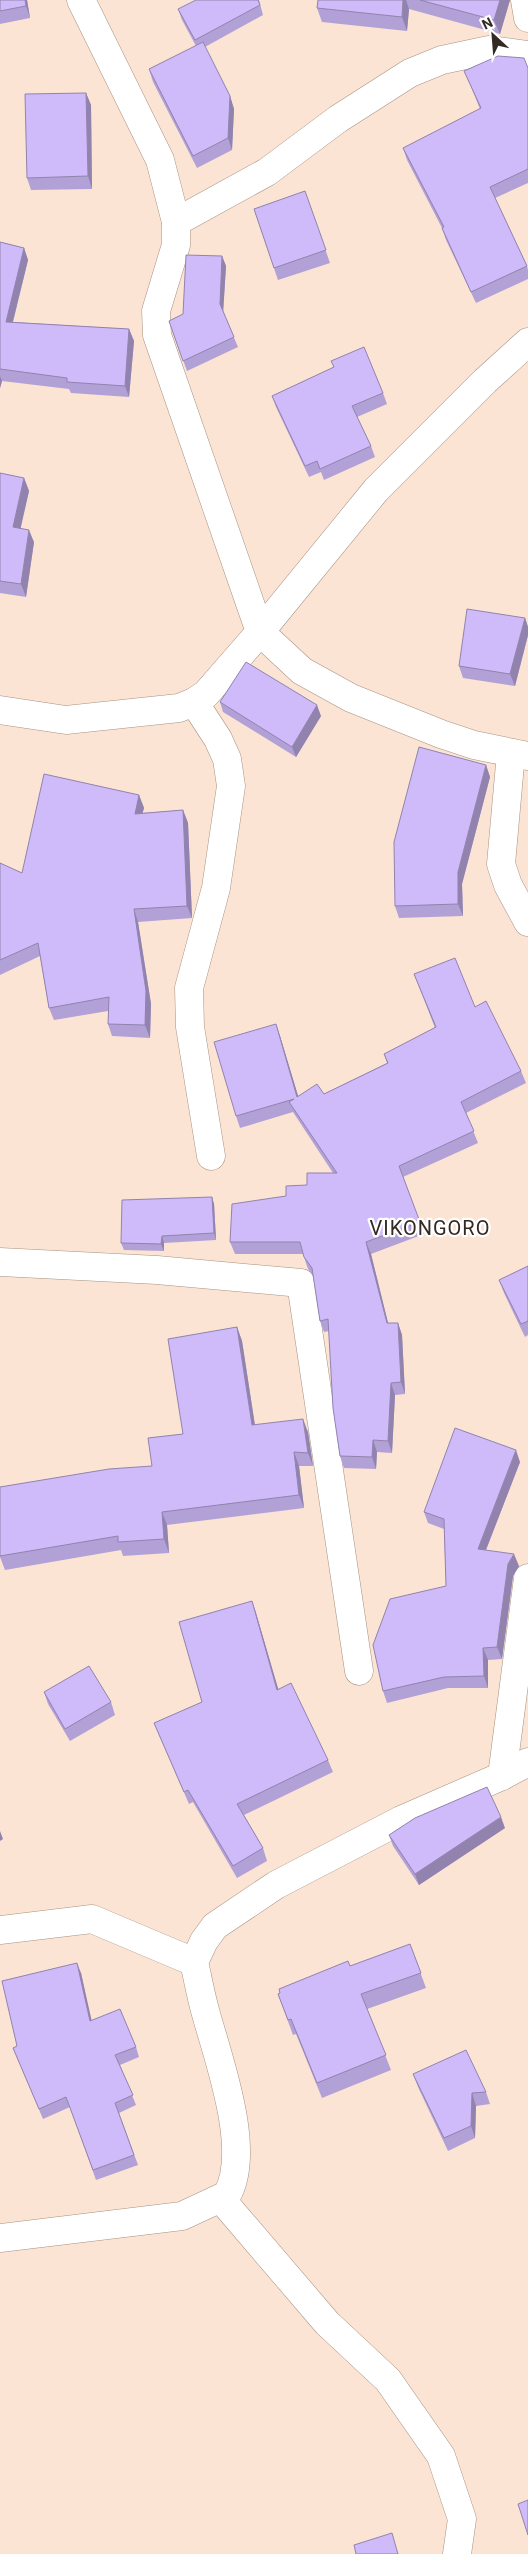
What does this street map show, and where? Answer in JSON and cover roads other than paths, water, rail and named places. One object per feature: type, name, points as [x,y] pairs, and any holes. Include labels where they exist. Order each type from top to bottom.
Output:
[{"type":"street","points":[[81,0],[160,160],[176,222],[176,245],[156,312],[157,335],[260,632],[302,671],[351,698],[441,734],[520,754],[500,864],[508,886],[528,922]]},
{"type":"street","points":[[525,0],[528,18]]},
{"type":"street","points":[[176,222],[267,172],[338,119],[410,73],[442,60],[489,50],[528,55]]},
{"type":"street","points":[[0,710],[66,720],[179,708],[194,702],[206,694],[260,632],[376,490],[485,381],[528,342]]},
{"type":"street","points":[[194,702],[218,739],[227,759],[231,786],[216,888],[188,988],[190,1027],[211,1156]]},
{"type":"street","points":[[0,1262],[157,1270],[301,1283],[359,1671]]},
{"type":"street","points":[[502,1776],[528,1578]]},
{"type":"street","points":[[0,2238],[173,2218],[221,2200],[231,2188],[236,2164],[234,2122],[194,1962],[204,1941],[215,1926],[276,1885],[401,1820],[502,1776],[528,1762]]},
{"type":"street","points":[[0,1930],[92,1919],[194,1962]]},
{"type":"street","points":[[221,2200],[327,2323],[388,2380],[441,2456],[462,2519],[457,2554]]},
{"type":"district","name":"VIKONGORO","points":[[430,1228]]}]
